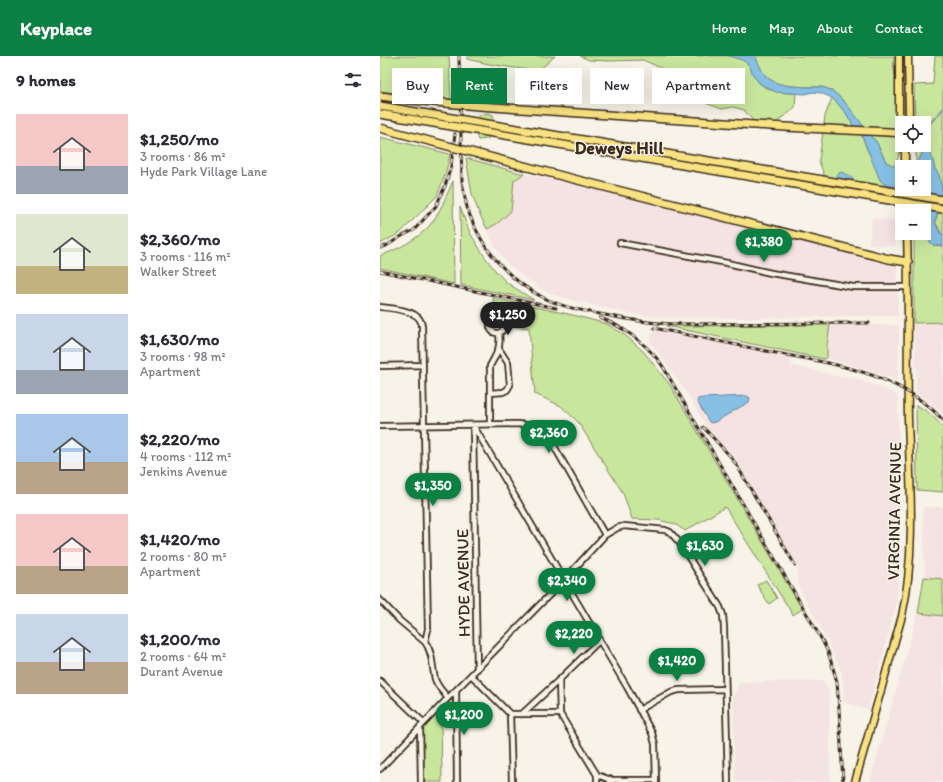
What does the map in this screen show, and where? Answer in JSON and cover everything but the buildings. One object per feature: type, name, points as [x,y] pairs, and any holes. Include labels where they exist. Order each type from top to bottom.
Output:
[{"type":"highway","points":[[380,96],[479,106],[785,127],[895,132]]},
{"type":"highway","points":[[380,106],[943,200]]},
{"type":"highway","points":[[380,114],[943,209]]},
{"type":"highway","points":[[380,128],[573,179],[889,259],[908,262]]},
{"type":"main road","points":[[899,116],[899,57],[908,57],[909,116]]},
{"type":"main road","name":"VIRGINIA AVENUE","points":[[855,782],[906,602],[911,536],[907,240]]},
{"type":"street","points":[[620,243],[728,263],[771,273],[853,287],[908,287]]},
{"type":"street","points":[[380,307],[415,314],[420,319],[422,326],[428,629],[425,642]]},
{"type":"street","points":[[490,424],[490,366],[499,349],[499,333]]},
{"type":"street","points":[[490,393],[504,392],[510,385],[508,363],[499,349]]},
{"type":"street","points":[[380,366],[423,365]]},
{"type":"street","points":[[380,426],[517,424],[530,425],[537,428],[550,439],[605,535]]},
{"type":"street","points":[[473,425],[627,687],[652,733],[655,744],[656,781],[611,781],[597,775]]},
{"type":"street","name":"HYDE AVENUE","points":[[473,425],[477,669]]},
{"type":"street","points":[[380,769],[564,580],[605,535],[624,526],[665,530],[670,532],[679,542],[720,607],[723,615],[724,628],[728,782]]},
{"type":"street","points":[[380,600],[399,620],[425,642],[430,649],[438,687],[448,698]]},
{"type":"street","points":[[522,714],[599,641]]},
{"type":"street","points":[[471,675],[510,714],[512,782]]},
{"type":"street","points":[[559,680],[560,714],[597,775],[597,782]]},
{"type":"street","points":[[380,681],[422,725],[421,782]]},
{"type":"street","points":[[639,710],[671,692],[679,690],[725,689]]},
{"type":"street","points":[[456,691],[457,782]]},
{"type":"street","points":[[510,714],[560,714]]},
{"type":"shaded area","points":[[524,174],[559,180],[897,265],[898,316],[750,318],[656,317],[627,313],[597,306],[568,299],[545,291],[525,278],[508,264],[495,246],[487,229],[498,223],[511,211],[514,180]]},
{"type":"shaded area","points":[[872,218],[895,221],[895,246],[869,245]]},
{"type":"shaded area","points":[[943,322],[943,414],[916,393],[914,323]]},
{"type":"shaded area","points":[[830,325],[899,325],[898,381],[870,370],[827,358]]},
{"type":"shaded area","points":[[657,331],[790,357],[790,365],[839,377],[856,379],[898,395],[899,576],[896,605],[868,710],[843,701],[844,689],[841,670],[827,640],[800,590],[797,575],[798,567],[736,458],[706,426],[689,396],[651,343],[650,338],[653,333]]},
{"type":"shaded area","points":[[923,507],[943,507],[943,782],[870,782],[918,613],[925,574]]},
{"type":"shaded area","points":[[822,681],[829,690],[830,782],[735,782],[733,696],[740,682]]},
{"type":"green space","points":[[380,56],[449,56],[451,100],[443,99],[443,68],[392,68],[392,93],[380,91]]},
{"type":"green space","points":[[467,56],[555,56],[541,68],[518,68],[467,59]]},
{"type":"green space","points":[[580,56],[729,56],[747,62],[754,76],[767,88],[778,92],[796,93],[795,107],[781,118],[774,126],[756,124],[744,110],[733,107],[722,109],[708,104],[745,104],[745,68],[661,68],[643,60],[589,60]]},
{"type":"green space","points":[[755,56],[894,56],[895,72],[904,99],[904,116],[895,116],[895,152],[900,152],[893,166],[886,162],[876,141],[872,138],[847,105],[835,94],[822,87],[779,84],[769,79]]},
{"type":"green space","points":[[935,56],[943,56],[943,194],[939,175],[935,169],[930,152],[931,116],[915,116],[914,85],[933,84]]},
{"type":"green space","points":[[832,98],[846,113],[854,127],[862,136],[884,184],[888,186],[879,195],[841,189],[826,180],[819,161],[825,116]]},
{"type":"green space","points":[[487,113],[493,115],[493,130],[488,139],[478,140],[475,132],[475,119],[480,115]]},
{"type":"green space","points":[[380,137],[450,154],[445,175],[437,196],[400,233],[380,244]]},
{"type":"green space","points":[[916,152],[922,152],[918,160],[916,160]]},
{"type":"green space","points":[[466,158],[524,174],[514,180],[511,211],[498,223],[487,229],[472,194]]},
{"type":"green space","points":[[453,181],[454,284],[380,268],[380,256],[407,244],[430,225],[440,210]]},
{"type":"green space","points":[[943,195],[943,234],[941,234],[935,222]]},
{"type":"green space","points":[[460,207],[470,233],[494,269],[507,283],[534,300],[461,285]]},
{"type":"green space","points":[[914,240],[928,240],[933,245],[943,246],[943,322],[914,323]]},
{"type":"green space","points":[[493,298],[573,315],[607,324],[625,335],[644,352],[670,385],[802,609],[793,615],[725,507],[685,531],[675,524],[658,520],[632,519],[623,493],[578,422],[561,406],[535,394],[529,328],[509,326],[506,316],[495,310]]},
{"type":"green space","points":[[830,325],[827,358],[824,359],[666,326]]},
{"type":"green space","points":[[916,405],[931,414],[943,427],[943,492],[917,490]]},
{"type":"green space","points":[[924,577],[943,579],[943,616],[918,613]]},
{"type":"green space","points":[[766,580],[777,598],[769,604],[757,585]]},
{"type":"green space","points":[[450,700],[453,701],[454,704],[453,711],[441,718],[442,782],[424,782],[423,730]]},
{"type":"water","points":[[729,56],[755,56],[765,75],[769,79],[779,84],[822,87],[835,94],[847,105],[872,138],[876,141],[886,162],[895,166],[895,186],[882,183],[862,136],[854,127],[846,113],[832,98],[821,93],[813,92],[805,94],[776,92],[760,84],[753,75],[747,63]]},
{"type":"water","points":[[922,152],[930,152],[935,169],[939,175],[943,194],[935,222],[941,234],[943,234],[943,246],[933,245],[928,240],[931,240],[931,204],[924,204],[924,196],[931,196],[931,160],[918,160]]},
{"type":"water","points":[[841,172],[852,178],[864,193],[852,191],[841,185],[836,179],[838,174]]},
{"type":"water","points":[[747,396],[750,398],[749,402],[711,423],[697,401],[698,399],[702,398]]},
{"type":"waterway","points":[[931,122],[943,108]]},
{"type":"railway","points":[[459,56],[462,181],[468,209],[481,240],[489,252],[520,283],[532,291],[558,304],[572,308],[618,318],[654,323],[869,323]]},
{"type":"railway","points":[[380,248],[414,230],[436,206],[445,186],[451,166],[455,134]]},
{"type":"railway","points":[[380,271],[556,308]]},
{"type":"railway","points":[[600,318],[616,325],[640,341],[662,365],[822,640],[828,652],[837,682],[843,782]]},
{"type":"railway","points":[[654,328],[818,361],[863,372],[885,380],[905,390],[925,404],[943,420]]},
{"type":"railway","points":[[703,427],[736,464],[795,565]]},
{"type":"district","name":"Deweys Hill","points":[[619,148]]}]
